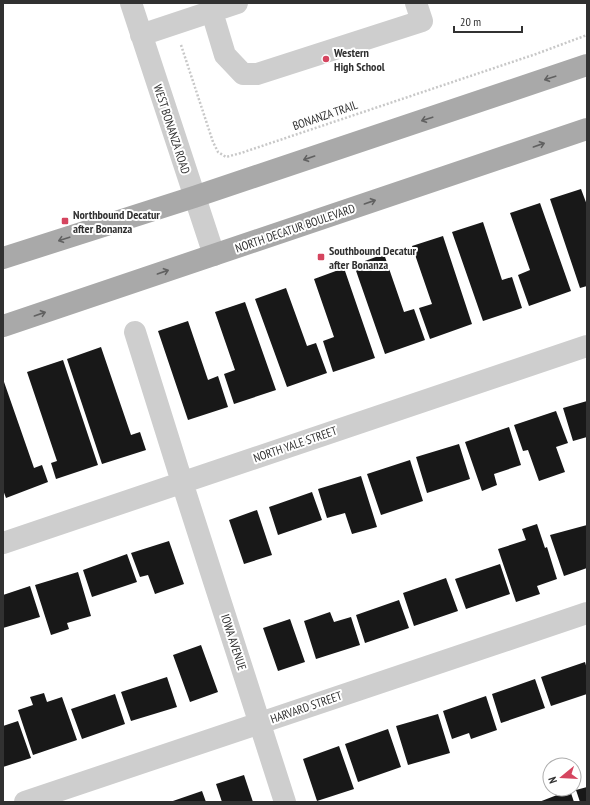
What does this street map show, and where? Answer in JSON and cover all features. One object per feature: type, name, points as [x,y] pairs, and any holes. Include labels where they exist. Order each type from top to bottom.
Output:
[{"type":"main road","points":[[3,258],[194,197],[587,65]]},
{"type":"main road","name":"NORTH DECATUR BOULEVARD","points":[[3,326],[587,129]]},
{"type":"street","name":"WEST BONANZA ROAD","points":[[131,3],[214,255]]},
{"type":"street","points":[[141,35],[237,3]]},
{"type":"street","points":[[212,12],[225,55],[243,74],[258,74],[422,21],[416,3]]},
{"type":"street","name":"IOWA AVENUE","points":[[135,332],[285,802]]},
{"type":"street","name":"NORTH YALE STREET","points":[[3,543],[587,346]]},
{"type":"street","name":"HARVARD STREET","points":[[25,802],[587,613]]},
{"type":"path","name":"BONANZA TRAIL","points":[[175,24],[213,142],[218,152],[226,156],[249,151],[536,54],[587,35]]},
{"type":"building","points":[[581,189],[587,205],[587,286],[580,288],[550,199]]},
{"type":"building","points":[[540,203],[571,291],[529,306],[518,275],[530,270],[510,213]]},
{"type":"building","points":[[483,222],[502,280],[512,277],[522,308],[483,321],[452,232]]},
{"type":"building","points":[[443,236],[472,324],[430,339],[419,308],[432,304],[412,246]]},
{"type":"building","points":[[384,254],[404,312],[414,309],[425,340],[385,354],[354,265]]},
{"type":"building","points":[[344,268],[375,358],[333,372],[323,341],[334,337],[314,279]]},
{"type":"building","points":[[286,288],[307,346],[316,343],[327,373],[287,387],[255,299]]},
{"type":"building","points":[[245,302],[276,390],[234,404],[224,374],[235,370],[215,312]]},
{"type":"building","points":[[188,321],[208,380],[218,376],[228,407],[188,420],[158,331]]},
{"type":"building","points":[[101,347],[131,435],[140,432],[146,450],[102,464],[67,359]]},
{"type":"building","points":[[63,360],[98,465],[56,479],[51,463],[57,461],[27,372]]},
{"type":"building","points":[[3,379],[34,468],[42,465],[48,482],[6,498],[3,490]]},
{"type":"building","points":[[587,401],[587,437],[573,441],[563,408]]},
{"type":"building","points":[[556,411],[568,443],[556,447],[565,472],[539,481],[528,450],[523,451],[514,425]]},
{"type":"building","points":[[509,427],[521,465],[494,474],[497,485],[482,491],[465,442]]},
{"type":"building","points":[[459,444],[470,479],[427,493],[416,457]]},
{"type":"building","points":[[410,460],[423,501],[381,515],[367,474]]},
{"type":"building","points":[[361,476],[377,527],[352,534],[345,513],[327,518],[318,489]]},
{"type":"building","points":[[312,492],[322,520],[278,535],[269,507]]},
{"type":"building","points":[[257,510],[272,555],[244,564],[229,520]]},
{"type":"building","points":[[537,524],[545,548],[547,547],[557,579],[537,586],[540,594],[516,602],[498,549],[526,540],[522,529]]},
{"type":"building","points":[[587,525],[587,568],[564,576],[550,535]]},
{"type":"building","points":[[169,541],[184,584],[155,594],[148,575],[140,577],[131,553]]},
{"type":"building","points":[[127,554],[137,582],[92,597],[83,570]]},
{"type":"building","points":[[500,564],[510,594],[466,609],[455,579]]},
{"type":"building","points":[[78,572],[91,616],[67,623],[69,629],[51,635],[35,585]]},
{"type":"building","points":[[446,578],[458,611],[414,626],[403,593]]},
{"type":"building","points":[[30,586],[40,617],[3,628],[3,595]]},
{"type":"building","points":[[399,600],[409,628],[365,643],[356,615]]},
{"type":"building","points":[[330,612],[334,622],[351,617],[360,645],[316,659],[304,621]]},
{"type":"building","points":[[290,619],[305,662],[278,671],[263,628]]},
{"type":"building","points":[[201,645],[218,692],[190,702],[173,655]]},
{"type":"building","points":[[585,662],[587,669],[587,694],[551,706],[541,677]]},
{"type":"building","points":[[167,677],[177,707],[131,721],[121,692]]},
{"type":"building","points":[[535,679],[545,708],[501,723],[492,694]]},
{"type":"building","points":[[44,693],[47,702],[62,697],[77,740],[33,755],[18,710],[33,705],[30,697]]},
{"type":"building","points":[[115,694],[125,724],[82,739],[71,709]]},
{"type":"building","points":[[486,696],[497,730],[471,739],[469,733],[452,739],[443,711]]},
{"type":"building","points":[[438,714],[450,753],[408,765],[396,726]]},
{"type":"building","points":[[18,721],[31,758],[3,767],[3,726]]},
{"type":"building","points":[[388,729],[401,767],[358,782],[345,744]]},
{"type":"building","points":[[339,746],[354,789],[317,801],[303,759]]},
{"type":"building","points":[[244,775],[253,802],[222,802],[216,784]]},
{"type":"building","points":[[587,787],[587,802],[580,802],[578,797],[582,797],[582,788]]},
{"type":"building","points":[[202,791],[206,802],[170,802]]},
{"type":"building","points":[[552,797],[572,797],[574,802],[539,802]]},
{"type":"place","name":"Western High School","points":[[326,59]]},
{"type":"place","name":"Northbound Decatur after Bonanza","points":[[65,221]]},
{"type":"place","name":"Southbound Decatur after Bonanza","points":[[321,257]]}]
